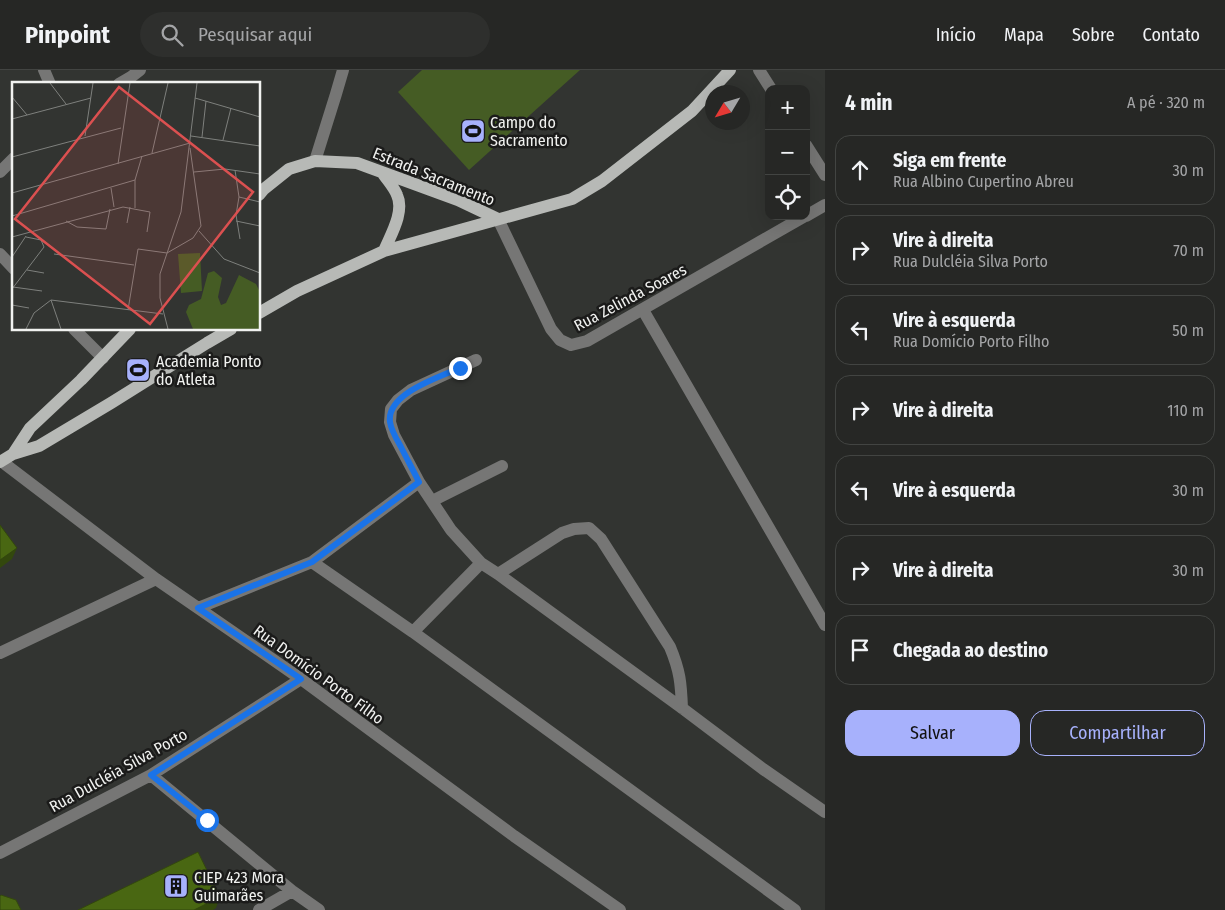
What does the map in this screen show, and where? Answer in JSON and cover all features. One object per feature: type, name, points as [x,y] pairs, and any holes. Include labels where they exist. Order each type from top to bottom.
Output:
[{"type":"main road","points":[[498,219],[572,198],[602,181],[692,111],[730,70]]},
{"type":"main road","name":"Estrada Sacramento","points":[[260,193],[289,169],[315,161],[357,163],[458,200],[498,219]]},
{"type":"main road","points":[[382,172],[397,196],[399,203],[395,227],[384,251]]},
{"type":"main road","name":"Estrada Sacramento","points":[[260,312],[297,291],[384,251],[498,219]]},
{"type":"main road","points":[[13,454],[30,428],[81,380],[129,330]]},
{"type":"main road","points":[[1,462],[13,454],[39,446],[229,330]]},
{"type":"street","points":[[44,70],[49,82]]},
{"type":"street","points":[[122,82],[140,70]]},
{"type":"street","points":[[315,161],[342,70]]},
{"type":"street","points":[[759,70],[768,85]]},
{"type":"street","points":[[810,151],[825,175]]},
{"type":"street","points":[[0,172],[12,160]]},
{"type":"street","name":"Rua Zelinda Soares","points":[[810,214],[825,205]]},
{"type":"street","name":"Rua Zelinda Soares","points":[[498,219],[552,329],[560,340],[571,345],[587,341],[799,220]]},
{"type":"street","points":[[0,254],[12,267]]},
{"type":"street","points":[[643,310],[825,625]]},
{"type":"street","points":[[75,330],[103,358]]},
{"type":"street","points":[[476,360],[411,390],[398,400],[391,409],[390,422],[394,434],[419,482],[451,530],[481,563],[763,769],[825,812]]},
{"type":"street","name":"Rua Domício Porto Filho","points":[[1,462],[156,579],[301,679],[514,836],[620,910]]},
{"type":"street","points":[[432,501],[502,466]]},
{"type":"street","points":[[198,608],[312,562],[419,482]]},
{"type":"street","points":[[498,574],[562,532],[589,528],[601,539],[670,647],[677,664],[681,682],[682,708]]},
{"type":"street","points":[[312,562],[413,632],[795,910]]},
{"type":"street","points":[[413,632],[481,563]]},
{"type":"street","points":[[0,653],[156,579]]},
{"type":"street","name":"Rua Dulcléia Silva Porto","points":[[0,853],[151,775],[301,679]]},
{"type":"street","points":[[151,775],[292,891],[319,910]]},
{"type":"street","points":[[258,910],[292,891]]},
{"type":"green space","name":"Campo do Sacramento","points":[[422,70],[580,70],[469,170],[398,92]]},
{"type":"building","points":[[0,525],[17,548],[0,560]]},
{"type":"building","name":"CIEP 423 Mora Guimarães","points":[[198,852],[220,897],[194,910],[78,910]]},
{"type":"building","points":[[1,895],[16,900],[21,910],[0,910]]},
{"type":"place","name":"Campo do Sacramento","points":[[473,131]]},
{"type":"place","name":"Academia Ponto do Atleta","points":[[138,370]]},
{"type":"place","name":"CIEP 423 Mora Guimarães","points":[[176,886]]},
{"type":"route","points":[[207,820],[151,775],[301,679],[198,608],[312,562],[419,482],[394,434],[390,422],[391,409],[398,400],[411,390],[460,368]]}]
